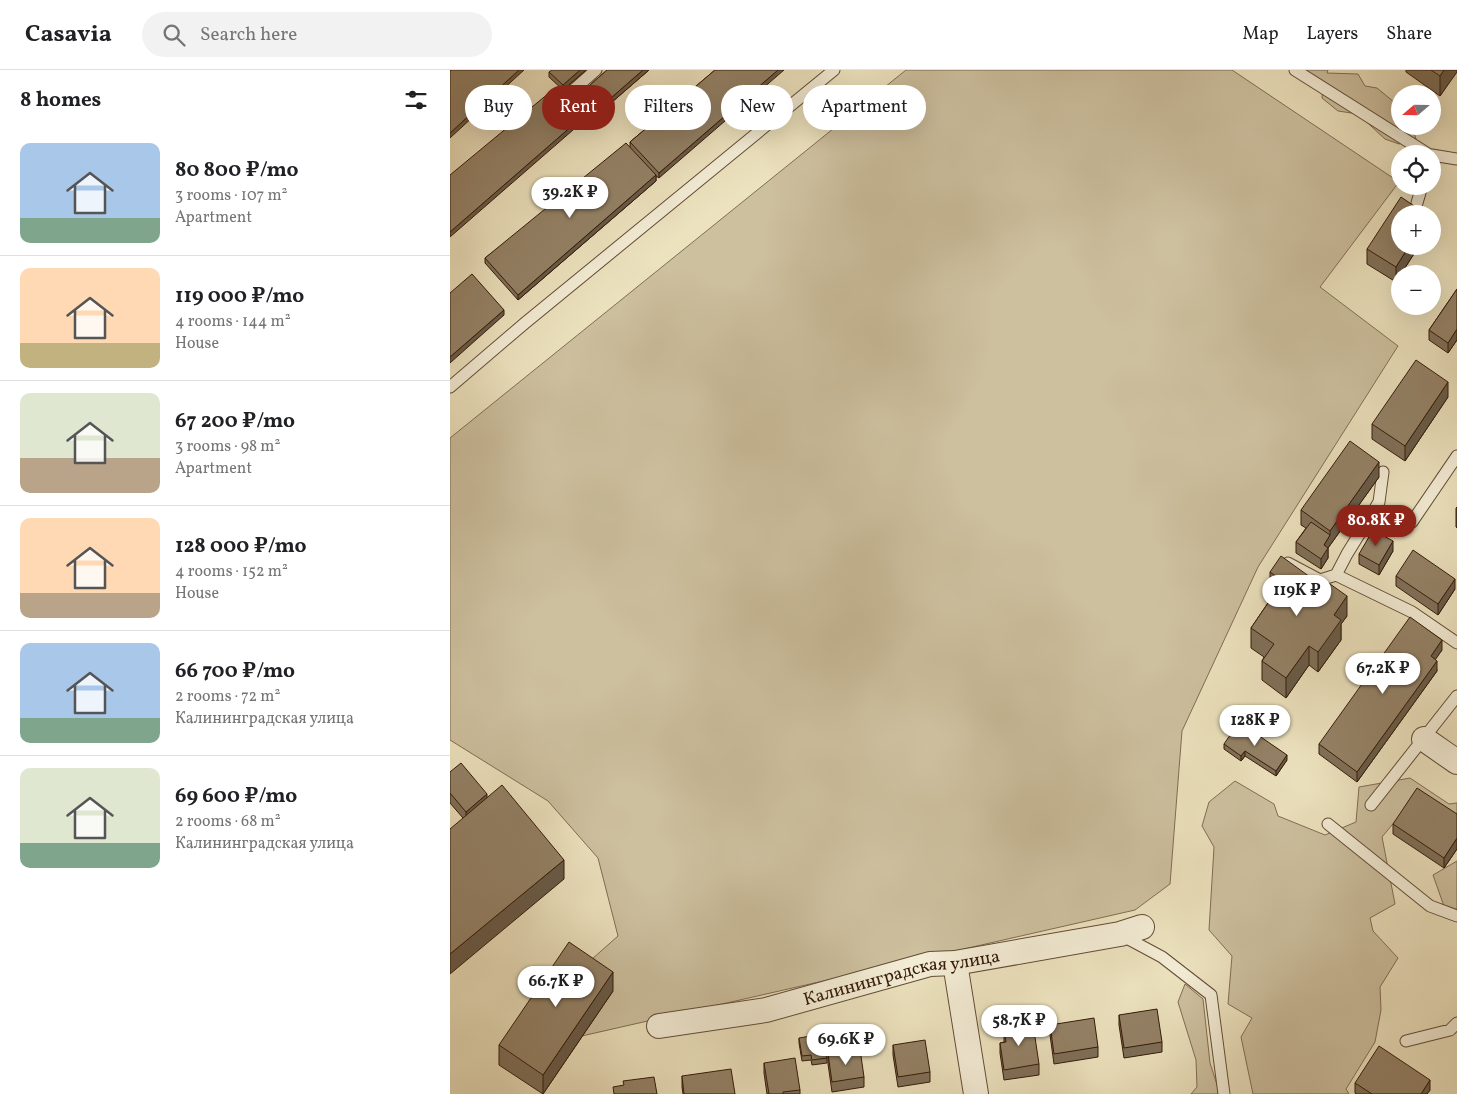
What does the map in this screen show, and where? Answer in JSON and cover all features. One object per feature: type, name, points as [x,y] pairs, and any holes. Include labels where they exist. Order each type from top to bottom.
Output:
[{"type":"street","points":[[1424,739],[1457,762]]},
{"type":"street","name":"Калининградская улица","points":[[659,1026],[766,1010],[930,964],[955,963],[1120,934],[1142,927]]},
{"type":"street","points":[[955,963],[976,1094]]},
{"type":"lane","points":[[579,85],[596,70]]},
{"type":"lane","points":[[450,387],[532,317],[834,70]]},
{"type":"lane","points":[[1295,70],[1414,145]]},
{"type":"lane","points":[[1441,156],[1457,159]]},
{"type":"lane","points":[[1417,204],[1420,195]]},
{"type":"lane","points":[[1412,522],[1457,456]]},
{"type":"lane","points":[[1336,575],[1379,502],[1383,472]]},
{"type":"lane","points":[[1287,563],[1320,580],[1336,575],[1412,612],[1457,643]]},
{"type":"lane","points":[[1371,805],[1457,696]]},
{"type":"lane","points":[[1328,824],[1430,906],[1457,916]]},
{"type":"lane","points":[[1120,934],[1162,957],[1211,995],[1224,1094]]},
{"type":"lane","points":[[1406,1041],[1450,1030],[1457,1024]]},
{"type":"shaded area","points":[[906,70],[1232,70],[1391,177],[1391,193],[1320,287],[1398,346],[1258,567],[1182,731],[1170,884],[1135,910],[573,1038],[557,990],[618,936],[598,858],[548,801],[450,740],[450,438],[832,130],[926,130],[926,85],[887,85]]},
{"type":"shaded area","points":[[1298,70],[1328,70],[1327,73],[1358,74],[1365,86],[1377,88],[1391,100],[1391,135],[1415,135],[1416,139],[1399,144],[1385,139],[1358,114],[1338,111],[1322,98],[1323,81]]},
{"type":"shaded area","points":[[1410,778],[1449,804],[1457,803],[1457,823],[1402,813],[1382,837],[1395,904],[1370,918],[1373,931],[1398,958],[1380,987],[1381,1010],[1375,1042],[1346,1089],[1349,1094],[1253,1094],[1241,1037],[1252,1018],[1228,1004],[1232,956],[1209,930],[1214,847],[1202,826],[1209,802],[1235,781],[1274,804],[1278,816],[1325,835],[1356,822],[1359,787]]},
{"type":"shaded area","points":[[1457,861],[1457,914],[1446,912],[1433,875]]},
{"type":"shaded area","points":[[1185,984],[1203,999],[1210,1063],[1220,1094],[1191,1094],[1197,1087],[1196,1060],[1178,1002]]},
{"type":"building","points":[[519,70],[503,85],[465,85],[465,119],[450,133],[450,71]]},
{"type":"building","points":[[552,70],[580,70],[563,85],[549,72]]},
{"type":"building","points":[[607,70],[643,70],[615,94],[615,85],[590,85]]},
{"type":"building","points":[[715,70],[778,70],[761,85],[721,85],[721,119],[711,128],[711,85],[697,85]]},
{"type":"building","points":[[1431,70],[1444,70],[1440,76]]},
{"type":"building","points":[[542,99],[542,130],[567,130],[450,232],[450,175],[504,130],[532,130],[532,107]]},
{"type":"building","points":[[644,130],[709,130],[659,173],[630,142]]},
{"type":"building","points":[[626,143],[656,175],[518,295],[485,258]]},
{"type":"building","points":[[1401,197],[1413,205],[1396,205]]},
{"type":"building","points":[[1391,212],[1391,255],[1403,255],[1397,265],[1393,265],[1367,249]]},
{"type":"building","points":[[472,274],[504,310],[450,357],[450,293]]},
{"type":"building","points":[[1457,289],[1457,329],[1448,343],[1429,330]]},
{"type":"building","points":[[1416,360],[1448,382],[1405,446],[1372,424]]},
{"type":"building","points":[[1350,441],[1379,462],[1330,531],[1301,510]]},
{"type":"building","points":[[1311,522],[1330,535],[1324,545],[1328,548],[1321,559],[1296,542]]},
{"type":"building","points":[[1373,530],[1393,541],[1379,565],[1359,554]]},
{"type":"building","points":[[1413,550],[1455,579],[1438,604],[1396,576]]},
{"type":"building","points":[[1281,556],[1317,582],[1320,577],[1347,596],[1334,615],[1341,620],[1318,652],[1309,646],[1286,678],[1262,661],[1274,644],[1251,628],[1283,581],[1270,572]]},
{"type":"building","points":[[1410,617],[1442,640],[1431,656],[1437,661],[1357,772],[1319,744]]},
{"type":"building","points":[[1239,722],[1287,755],[1276,771],[1245,751],[1241,756],[1224,744]]},
{"type":"building","points":[[461,763],[487,794],[466,812],[450,793],[450,772]]},
{"type":"building","points":[[502,785],[564,860],[450,954],[450,829]]},
{"type":"building","points":[[1417,788],[1457,814],[1457,838],[1444,858],[1393,824]]},
{"type":"building","points":[[569,942],[613,972],[543,1075],[499,1045]]},
{"type":"building","points":[[1157,1009],[1162,1042],[1124,1048],[1119,1015]]},
{"type":"building","points":[[1094,1018],[1098,1047],[1054,1054],[1050,1025]]},
{"type":"building","points":[[1033,1024],[1039,1064],[1004,1070],[1000,1043],[1006,1042],[1004,1028]]},
{"type":"building","points":[[823,1034],[827,1058],[812,1060],[811,1055],[802,1056],[799,1038]]},
{"type":"building","points":[[925,1040],[930,1072],[898,1077],[893,1045]]},
{"type":"building","points":[[1379,1046],[1430,1080],[1421,1094],[1372,1094],[1355,1083]]},
{"type":"building","points":[[860,1049],[864,1077],[832,1082],[828,1054]]},
{"type":"building","points":[[795,1058],[800,1090],[783,1092],[783,1094],[769,1094],[764,1063]]},
{"type":"building","points":[[731,1069],[735,1094],[684,1094],[682,1076]]},
{"type":"building","points":[[654,1077],[657,1094],[614,1094],[613,1087],[624,1085],[623,1081]]}]
